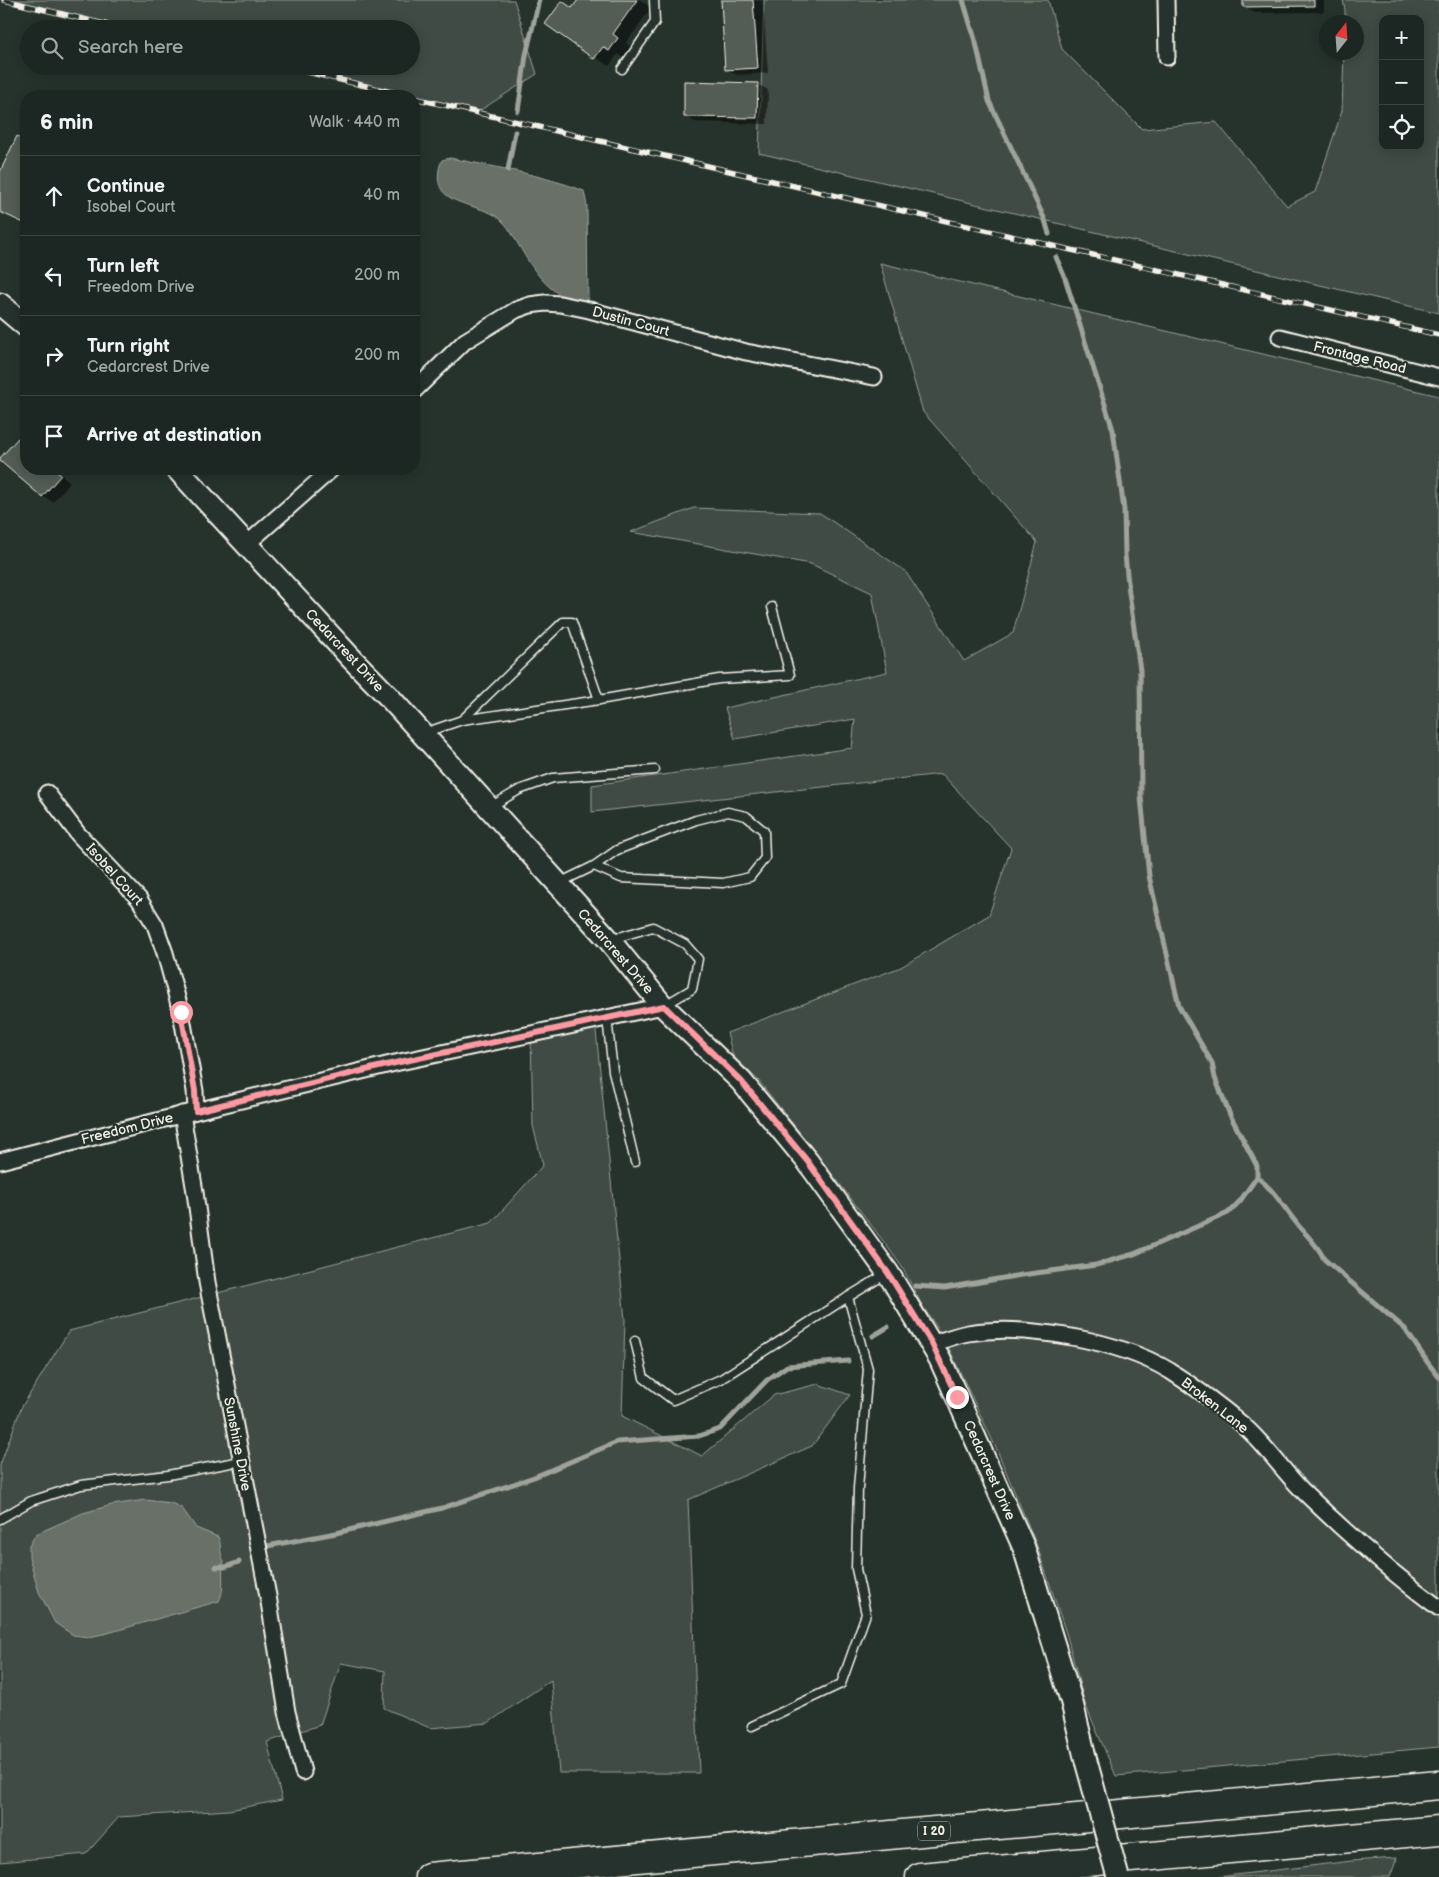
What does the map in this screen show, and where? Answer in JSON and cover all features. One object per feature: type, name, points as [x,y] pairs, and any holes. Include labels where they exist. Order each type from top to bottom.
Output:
[{"type":"highway","name":"I 20","points":[[429,1877],[1439,1785]]},
{"type":"highway","points":[[920,1877],[1439,1830]]},
{"type":"street","points":[[1166,0],[1167,57]]},
{"type":"street","name":"Dustin Court","points":[[420,385],[465,341],[516,310],[530,305],[545,303],[589,310],[746,352],[874,377]]},
{"type":"street","points":[[0,304],[20,321]]},
{"type":"street","name":"Frontage Road","points":[[1280,337],[1439,377]]},
{"type":"street","name":"Cedarcrest Drive","points":[[183,475],[609,940],[664,1006],[741,1081],[808,1162],[888,1273],[932,1344],[1024,1548],[1072,1703],[1118,1877]]},
{"type":"street","points":[[246,544],[325,475]]},
{"type":"street","name":"Isobel Court","points":[[47,793],[78,834],[139,899],[155,925],[165,953],[181,1012],[195,1091],[189,1112]]},
{"type":"street","name":"Freedom Drive","points":[[0,1161],[189,1112],[387,1065],[664,1006]]},
{"type":"street","name":"Sunshine Drive","points":[[189,1112],[195,1192],[207,1282],[268,1596],[287,1712],[302,1772]]},
{"type":"street","name":"Broken Lane","points":[[932,1344],[967,1333],[996,1330],[1056,1334],[1100,1343],[1128,1352],[1169,1370],[1242,1424],[1281,1469],[1367,1552],[1439,1608]]},
{"type":"lane","points":[[622,69],[656,22],[654,0]]},
{"type":"lane","points":[[422,734],[462,720],[599,700],[719,678],[790,675],[772,607]]},
{"type":"lane","points":[[462,720],[564,622],[572,622],[599,700]]},
{"type":"lane","points":[[488,808],[519,790],[553,778],[655,770]]},
{"type":"lane","points":[[557,884],[594,866],[617,850],[696,820],[728,812],[746,816],[764,831],[765,858],[750,877],[741,879],[723,882],[621,878],[594,866]]},
{"type":"lane","points":[[609,940],[653,928],[685,944],[698,959],[692,989],[664,1006]]},
{"type":"lane","points":[[607,1018],[613,1071],[635,1162]]},
{"type":"lane","points":[[635,1341],[644,1378],[673,1400],[721,1379],[848,1296],[888,1273]]},
{"type":"lane","points":[[752,1726],[841,1684],[866,1614],[856,1568],[858,1488],[868,1369],[848,1296]]},
{"type":"lane","points":[[0,1519],[31,1501],[81,1486],[168,1475],[241,1461]]},
{"type":"shaded area","points":[[4,0],[514,0],[537,74],[476,113],[420,99],[420,90],[388,90],[322,75],[420,75],[420,20],[87,20]]},
{"type":"shaded area","points":[[764,0],[1048,0],[1062,49],[1142,129],[1216,122],[1287,206],[1315,192],[1342,111],[1344,60],[1364,60],[1364,15],[1345,15],[1343,0],[1439,0],[1439,313],[759,153]]},
{"type":"shaded area","points":[[450,158],[534,175],[584,191],[587,206],[588,305],[564,297],[546,284],[531,266],[510,231],[500,219],[486,211],[453,199],[442,190],[439,183],[439,167],[442,160]]},
{"type":"shaded area","points":[[880,263],[1439,396],[1439,1747],[1116,1776],[1085,1704],[1067,1636],[1037,1546],[997,1450],[943,1336],[923,1307],[902,1267],[884,1242],[758,1080],[733,1056],[727,1033],[901,967],[989,915],[1011,848],[942,774],[592,812],[592,785],[852,748],[855,719],[735,739],[725,708],[887,672],[872,593],[811,564],[631,532],[694,508],[820,513],[905,571],[964,661],[1013,633],[1037,542],[923,412]]},
{"type":"shaded area","points":[[595,1021],[625,1320],[622,1416],[702,1456],[774,1395],[818,1384],[850,1395],[812,1446],[688,1500],[699,1773],[559,1773],[551,1680],[488,1723],[430,1728],[384,1708],[385,1671],[341,1663],[320,1725],[267,1742],[282,1800],[229,1810],[119,1817],[86,1854],[0,1862],[0,1465],[21,1408],[69,1331],[491,1223],[543,1165],[533,1126],[531,1035]]},
{"type":"shaded area","points":[[145,1500],[171,1503],[182,1508],[196,1528],[218,1537],[224,1561],[222,1591],[219,1601],[108,1633],[89,1637],[73,1635],[55,1623],[39,1592],[29,1557],[29,1546],[36,1534],[83,1513],[112,1505]]},
{"type":"shaded area","points":[[1397,1858],[1390,1877],[1218,1877],[1352,1861]]},
{"type":"building","points":[[578,0],[637,0],[613,34],[618,38],[609,51],[603,47],[594,59],[545,24],[562,1],[572,8]]},
{"type":"building","points":[[721,0],[753,0],[758,68],[725,70]]},
{"type":"building","points":[[1243,0],[1314,0],[1314,6],[1243,7]]},
{"type":"building","points":[[684,81],[758,83],[757,118],[684,117]]},
{"type":"building","points":[[17,136],[20,138],[20,221],[0,212],[0,172]]},
{"type":"building","points":[[18,438],[20,440],[20,475],[61,475],[42,497],[0,461],[0,458]]},
{"type":"waterway","points":[[518,111],[526,55],[539,0]]},
{"type":"waterway","points":[[963,0],[976,43],[989,101],[1045,220],[1049,234]]},
{"type":"waterway","points":[[508,170],[515,132]]},
{"type":"waterway","points":[[915,1286],[945,1288],[1096,1265],[1134,1254],[1228,1213],[1240,1201],[1257,1177],[1257,1166],[1230,1115],[1215,1078],[1212,1063],[1179,1006],[1149,876],[1141,797],[1140,670],[1129,593],[1125,555],[1124,510],[1113,430],[1065,278],[1056,257]]},
{"type":"waterway","points":[[1257,1177],[1274,1194],[1316,1245],[1324,1259],[1405,1329],[1439,1377]]},
{"type":"waterway","points":[[873,1336],[888,1327]]},
{"type":"waterway","points":[[262,1547],[336,1533],[442,1508],[534,1477],[617,1442],[699,1436],[720,1429],[767,1380],[787,1366],[848,1361]]},
{"type":"waterway","points":[[216,1567],[225,1567],[239,1562]]},
{"type":"railway","points":[[4,0],[87,20]]},
{"type":"railway","points":[[320,75],[383,90]]},
{"type":"railway","points":[[420,99],[1439,335]]},
{"type":"route","points":[[181,1012],[195,1091],[196,1111],[395,1063],[664,1006],[741,1081],[808,1162],[888,1273],[932,1344],[957,1397]]}]
